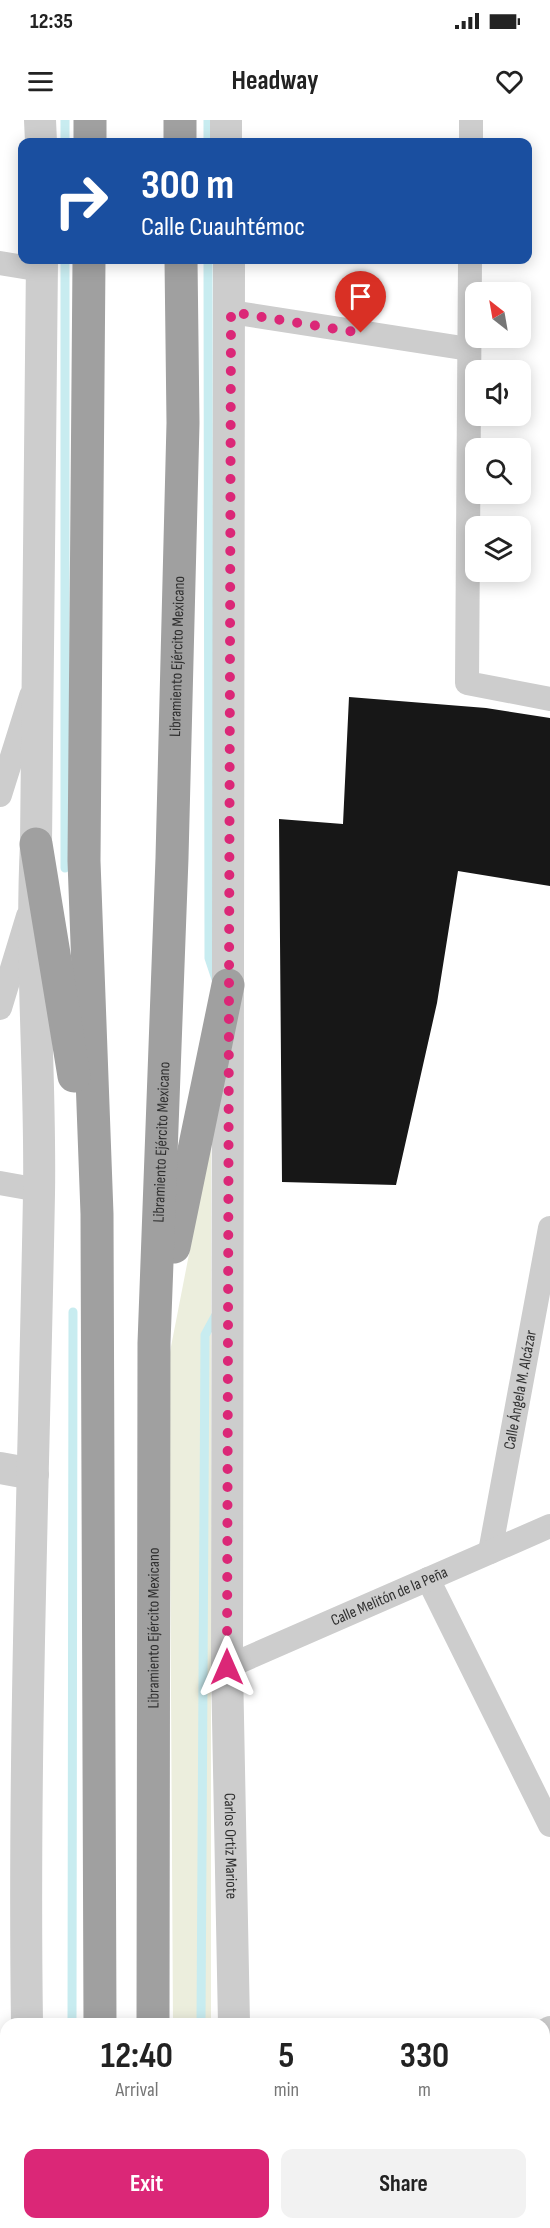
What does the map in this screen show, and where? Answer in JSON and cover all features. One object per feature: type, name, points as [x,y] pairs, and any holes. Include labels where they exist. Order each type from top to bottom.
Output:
[{"type":"highway","points":[[90,120],[90,138]]},
{"type":"highway","points":[[180,120],[180,138]]},
{"type":"highway","points":[[89,264],[84,861],[97,1214],[100,2018]]},
{"type":"highway","name":"Libramiento Ejército Mexicano","points":[[153,2018],[154,1343],[172,858],[183,423],[181,264]]},
{"type":"highway","points":[[36,844],[97,1214]]},
{"type":"highway","points":[[154,1343],[228,985]]},
{"type":"street","points":[[40,120],[41,138]]},
{"type":"street","points":[[226,120],[226,138]]},
{"type":"street","points":[[471,120],[471,138]]},
{"type":"street","points":[[0,263],[18,264]]},
{"type":"street","points":[[21,264],[42,265],[36,844],[33,900],[39,1190],[33,1474],[13,1890],[26,2018]]},
{"type":"street","points":[[227,1667],[231,312],[229,264]]},
{"type":"street","points":[[470,264],[467,683],[550,699]]},
{"type":"street","points":[[231,312],[469,349]]},
{"type":"street","points":[[0,795],[8,743],[38,674]]},
{"type":"street","points":[[0,1008],[33,900]]},
{"type":"street","points":[[0,1183],[39,1190]]},
{"type":"street","name":"Calle Ángela M. Alcázar","points":[[490,1552],[550,1228]]},
{"type":"street","points":[[0,1468],[33,1474]]},
{"type":"street","name":"Calle Melitón de la Peña","points":[[227,1667],[550,1526]]},
{"type":"street","points":[[428,1579],[550,1825]]},
{"type":"street","name":"Carlos Ortiz Mariote","points":[[227,1667],[234,2018]]},
{"type":"green space","points":[[211,1141],[211,2018],[173,2018],[169,1357]]},
{"type":"building","points":[[349,697],[486,708],[550,718],[550,886],[458,871],[437,1003],[396,1185],[282,1182],[279,819],[343,824]]},
{"type":"waterway","points":[[65,120],[65,138]]},
{"type":"waterway","points":[[208,120],[208,138]]},
{"type":"waterway","points":[[65,264],[65,868]]},
{"type":"waterway","points":[[208,264],[209,958],[216,979]]},
{"type":"waterway","points":[[72,2018],[73,1312]]},
{"type":"waterway","points":[[201,2018],[205,1335],[217,1313]]},
{"type":"route","points":[[227,1667],[231,312],[361,333]]}]
